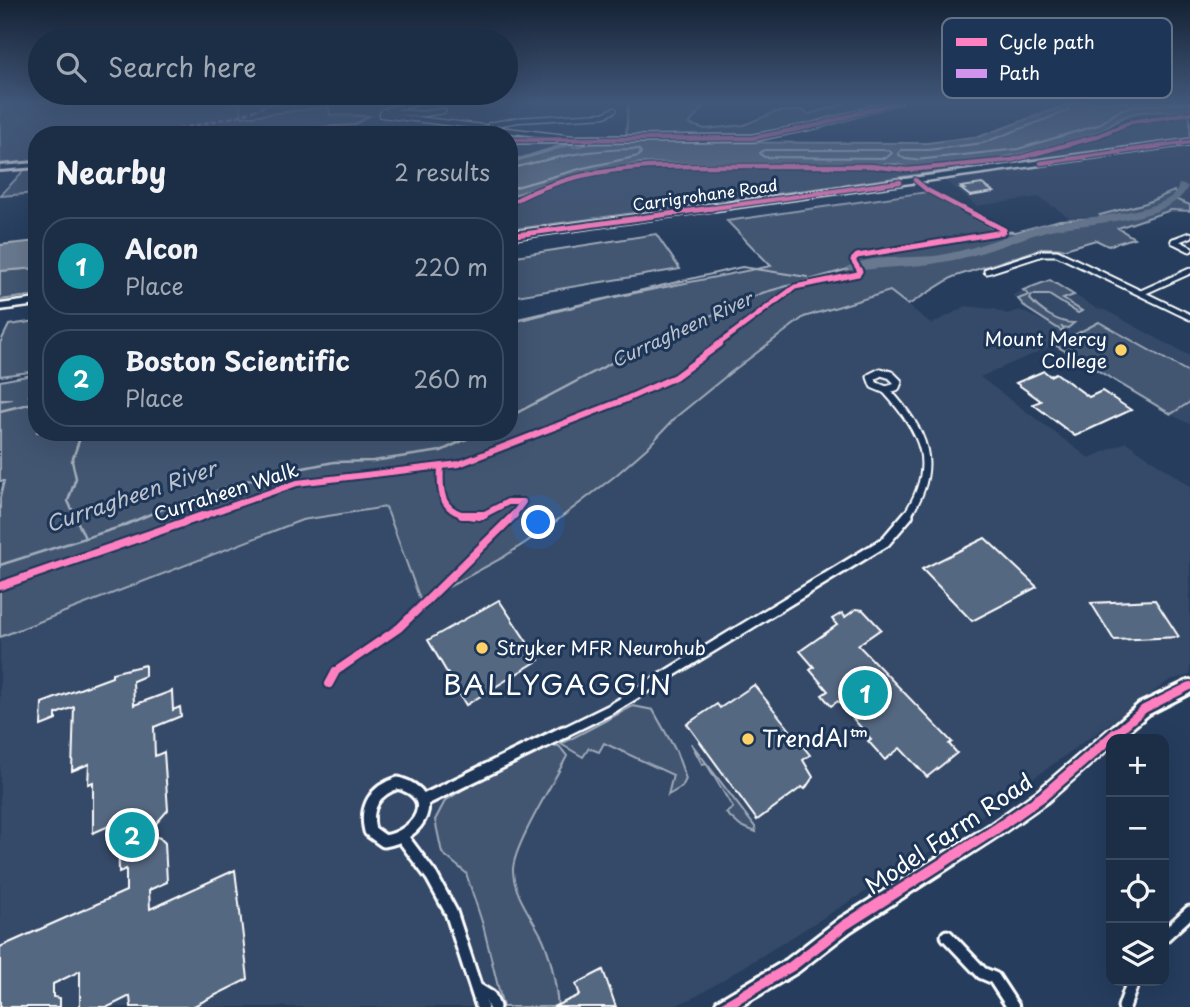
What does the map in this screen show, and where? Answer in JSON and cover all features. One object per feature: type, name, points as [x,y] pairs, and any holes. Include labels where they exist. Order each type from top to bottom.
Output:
[{"type":"highway","name":"Carrigrohane Road","points":[[518,235],[1139,149]]},
{"type":"highway","points":[[0,307],[28,303]]},
{"type":"street","points":[[0,168],[28,166]]},
{"type":"street","points":[[1190,236],[1174,241],[1190,249]]},
{"type":"street","points":[[987,271],[1047,252],[1060,253],[1190,317]]},
{"type":"street","points":[[1142,293],[1190,271]]},
{"type":"street","points":[[422,801],[611,709],[885,542],[906,521],[918,501],[927,456],[918,430],[886,390]]},
{"type":"street","name":"Model Farm Road","points":[[723,1007],[792,966],[845,925],[996,830],[1042,796],[1144,709],[1188,690]]},
{"type":"street","points":[[398,783],[414,787],[422,801],[423,809],[417,826],[403,838],[384,841],[376,838],[367,822],[370,804],[382,789],[398,783]]},
{"type":"street","points":[[403,838],[435,881],[448,904],[482,1007]]},
{"type":"street","points":[[1169,931],[1190,912]]},
{"type":"street","points":[[947,936],[982,972],[994,978],[1013,1007]]},
{"type":"street","points":[[1124,1007],[1131,986]]},
{"type":"street","points":[[477,989],[490,997],[494,1007]]},
{"type":"shaded area","points":[[0,149],[28,149],[28,162],[0,164]]},
{"type":"shaded area","points":[[518,149],[550,149],[518,158]]},
{"type":"shaded area","points":[[1041,149],[1109,149],[518,229],[518,193],[640,163],[963,165]]},
{"type":"shaded area","points":[[1161,149],[1190,149],[1190,161],[1187,162],[1190,164],[1190,205],[1177,200],[1173,191],[1146,203],[1101,215],[1105,218],[1073,220],[1039,197],[977,206],[943,179]]},
{"type":"shaded area","points":[[26,168],[28,194],[0,196]]},
{"type":"shaded area","points":[[1174,191],[1177,200],[1190,205],[1190,211],[1171,210],[1118,228],[1134,238],[1108,246],[1096,240],[1065,249],[1044,248],[953,277],[908,305],[890,291],[804,317],[676,417],[647,448],[615,476],[546,529],[502,558],[421,602],[386,507],[302,520],[0,637],[0,498],[4,481],[0,481],[0,401],[12,399],[0,399],[0,381],[28,376],[28,441],[518,441],[518,321],[610,298],[771,266],[727,221],[927,192],[997,231],[1016,232],[1060,220],[1104,218],[1100,215],[1146,203]]},
{"type":"shaded area","points":[[656,234],[680,269],[518,296],[518,256]]},
{"type":"shaded area","points":[[28,269],[28,296],[0,300],[0,271]]},
{"type":"shaded area","points":[[1050,280],[1096,308],[1107,311],[1190,356],[1190,424],[1159,409],[1054,345],[980,377],[1089,458],[1126,442],[1190,486],[1190,675],[1170,680],[944,843],[697,996],[673,1007],[584,1007],[579,995],[553,1007],[0,1007],[0,637],[302,520],[386,507],[421,602],[546,529],[615,476],[647,448],[676,417],[804,317],[890,291],[932,324],[966,306],[995,309],[1007,314],[1020,310],[1045,322],[1012,295]]},
{"type":"shaded area","points":[[1050,280],[1074,295],[1063,299],[1082,311],[1078,313],[1049,295],[1032,295],[1030,299],[1044,312],[1056,319],[1074,323],[1068,328],[1062,327],[1062,331],[1026,308],[1018,299],[1029,295],[1023,290]]},
{"type":"shaded area","points":[[28,322],[28,372],[0,376],[0,343],[9,325]]},
{"type":"shaded area","points":[[1099,322],[1190,373],[1190,402],[1171,414],[1055,345]]},
{"type":"shaded area","points":[[633,706],[653,710],[676,751],[686,779],[682,787],[668,795],[673,775],[604,743],[599,752],[589,748],[583,757],[561,744]]},
{"type":"shaded area","points":[[691,743],[755,827],[756,832],[740,826],[726,813],[733,808],[706,763],[702,764]]},
{"type":"shaded area","points":[[551,745],[559,746],[567,756],[526,831],[513,871],[520,898],[546,947],[558,1007],[503,1007],[483,925],[466,873],[442,853],[435,820],[445,801],[472,784]]},
{"type":"water","points":[[555,149],[1040,149],[965,165],[937,168],[914,168],[898,164],[640,163],[518,193],[518,160]]},
{"type":"water","points":[[28,242],[28,269],[0,271],[0,245]]},
{"type":"building","points":[[982,184],[994,192],[970,196],[961,189],[964,189],[961,187]]},
{"type":"building","points":[[1044,371],[1050,376],[1056,373],[1089,397],[1102,391],[1131,410],[1075,436],[1033,404],[1041,401],[1016,383]]},
{"type":"building","points":[[985,538],[1037,587],[972,621],[922,569]]},
{"type":"building","name":"Stryker MFR Neurohub","points":[[499,600],[539,660],[466,705],[428,640]]},
{"type":"building","points":[[1155,600],[1179,637],[1114,640],[1091,603]]},
{"type":"building","points":[[856,609],[863,610],[881,629],[858,645],[952,742],[949,744],[957,753],[927,777],[900,748],[885,760],[868,741],[871,739],[838,701],[831,706],[822,695],[828,691],[810,670],[814,667],[800,651],[837,625],[832,619],[842,613],[845,617]]},
{"type":"building","points":[[145,665],[145,676],[133,681],[134,705],[172,691],[173,710],[180,707],[181,716],[154,727],[155,756],[164,752],[168,810],[147,834],[160,838],[165,843],[167,882],[149,890],[150,909],[235,870],[248,979],[192,1007],[131,1007],[130,996],[108,1007],[80,1007],[80,971],[53,984],[53,997],[60,998],[60,1007],[0,1007],[0,947],[126,891],[126,869],[119,872],[118,822],[93,833],[93,782],[88,784],[89,764],[72,771],[74,707],[56,714],[56,720],[41,726],[42,703],[112,677],[112,673]]},
{"type":"building","name":"TrendAI™","points":[[754,685],[810,755],[803,760],[813,777],[805,789],[802,787],[757,820],[687,724],[717,704],[720,708]]},
{"type":"building","points":[[603,970],[616,1007],[553,1007],[580,995],[576,984]]},
{"type":"waterway","name":"Curragheen River","points":[[852,268],[886,262],[942,259],[1048,227],[1114,219],[1167,203],[1179,196],[1183,186]]},
{"type":"waterway","points":[[518,319],[742,267],[807,277]]},
{"type":"waterway","name":"Curragheen River","points":[[644,345],[762,293],[852,268]]},
{"type":"waterway","name":"Curragheen River","points":[[518,412],[647,344]]},
{"type":"waterway","points":[[0,411],[28,404]]},
{"type":"waterway","points":[[79,441],[72,461],[76,478],[68,501],[85,538]]},
{"type":"waterway","name":"Curragheen River","points":[[0,565],[120,527],[160,510],[262,476],[334,462],[373,461],[441,451],[462,441]]},
{"type":"cycle path","points":[[518,199],[570,179],[636,166],[871,166],[907,170],[1012,160],[1052,149]]},
{"type":"cycle path","points":[[1041,163],[1140,149]]},
{"type":"cycle path","name":"Curraheen Walk","points":[[0,586],[297,483],[459,464],[624,400],[675,377],[795,287],[858,274],[860,271],[853,260],[857,256],[1003,232],[1004,230],[927,190],[915,180]]},
{"type":"cycle path","points":[[518,235],[900,182]]},
{"type":"cycle path","points":[[329,684],[336,671],[399,628],[515,514],[523,502],[508,502],[480,517],[456,513],[442,498],[441,467]]},
{"type":"cycle path","points":[[723,1007],[792,966],[845,925],[996,829],[1043,796],[1144,709],[1190,686]]},
{"type":"place","name":"Mount Mercy College","points":[[1121,350]]},
{"type":"place","name":"Stryker MFR Neurohub","points":[[482,648]]},
{"type":"place","name":"Alcon","points":[[865,693]]},
{"type":"place","name":"TrendAI™","points":[[748,739]]},
{"type":"place","name":"Boston Scientific","points":[[132,835]]},
{"type":"district","name":"BALLYGAGGIN","points":[[558,685]]}]
